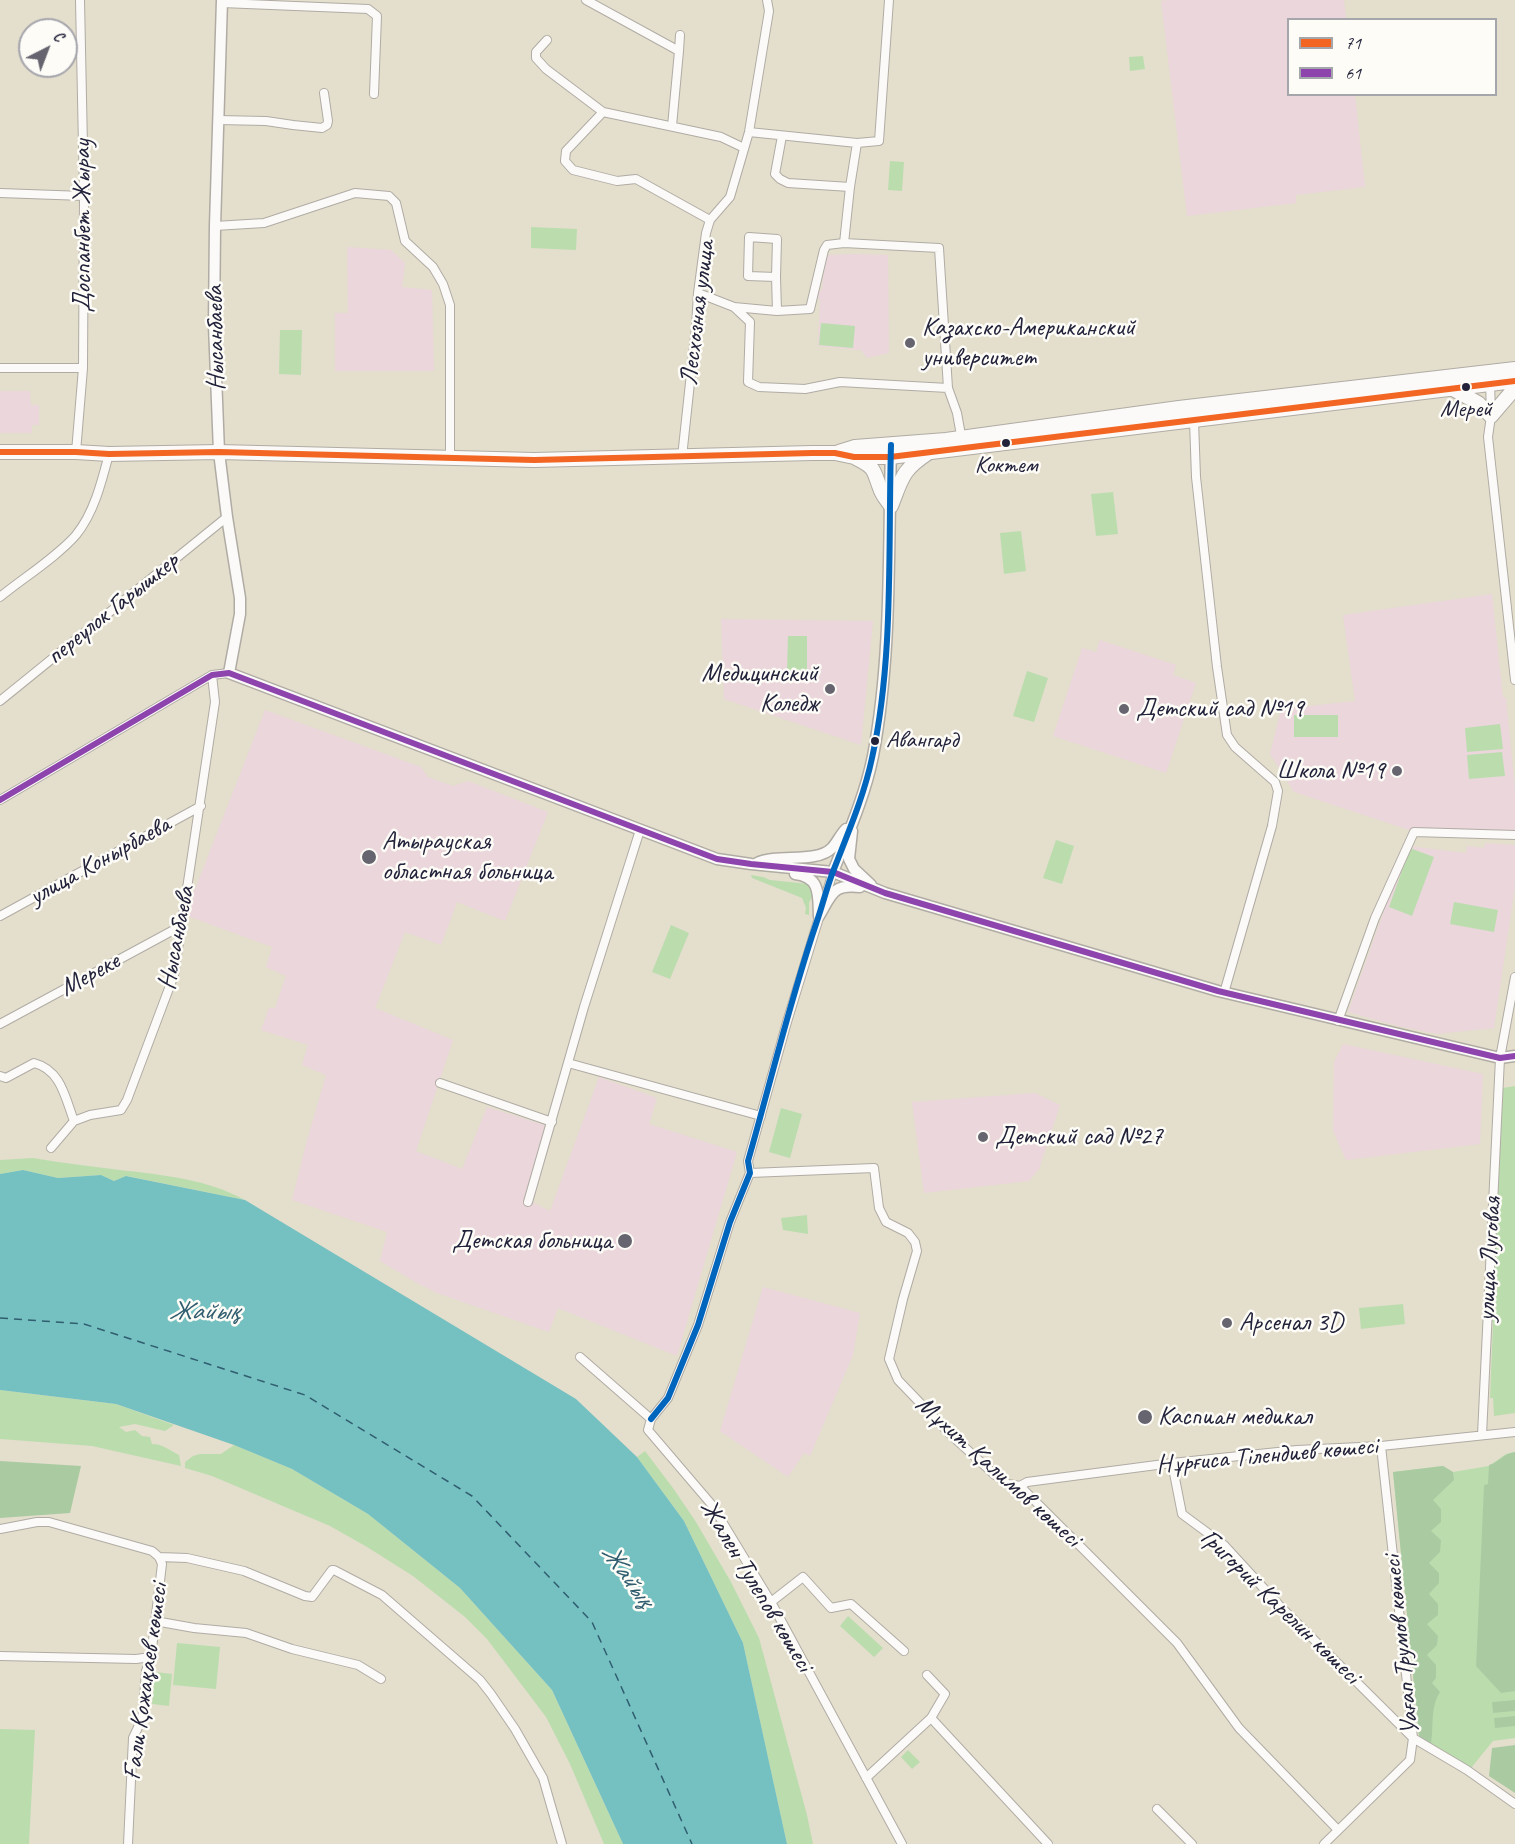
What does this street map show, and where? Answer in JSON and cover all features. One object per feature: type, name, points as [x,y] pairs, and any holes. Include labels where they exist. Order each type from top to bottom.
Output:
[{"type":"main road","points":[[854,457],[963,443],[1194,421],[1453,389],[1515,369]]},
{"type":"main road","points":[[835,453],[855,447],[929,452],[963,443],[1179,408],[1490,378],[1515,381]]},
{"type":"main road","points":[[1453,389],[1479,403],[1491,416],[1515,388]]},
{"type":"main road","points":[[0,452],[109,454],[219,452],[534,460],[835,453],[854,457],[865,462],[875,471],[880,488],[891,506]]},
{"type":"main road","points":[[891,506],[907,468],[929,452]]},
{"type":"street","name":"Доспанбет Жырау","points":[[76,452],[83,368],[84,196],[80,0]]},
{"type":"street","points":[[586,0],[679,51]]},
{"type":"street","name":"Лесхозная улица","points":[[682,457],[706,234],[710,220],[730,196],[749,132],[769,11],[766,0]]},
{"type":"street","points":[[749,132],[857,143],[879,141],[890,0]]},
{"type":"street","points":[[222,1],[368,9],[377,16],[374,94]]},
{"type":"street","name":"Нысанбаева","points":[[222,1],[214,325],[219,452],[240,598],[240,614],[229,674]]},
{"type":"street","points":[[672,126],[680,35]]},
{"type":"street","points":[[547,40],[536,52],[536,58],[546,69],[603,112],[721,137],[744,148]]},
{"type":"street","points":[[218,120],[266,121],[322,128],[327,125],[328,121],[324,93]]},
{"type":"street","points":[[603,112],[566,151],[565,161],[573,170],[617,181],[636,179],[710,220]]},
{"type":"street","points":[[782,136],[775,174],[780,179],[788,183],[850,187]]},
{"type":"street","points":[[844,243],[857,143]]},
{"type":"street","points":[[0,193],[84,196]]},
{"type":"street","points":[[215,226],[264,223],[355,193],[389,196],[396,203],[405,241],[433,267],[443,284],[450,306],[450,459]]},
{"type":"street","points":[[776,277],[748,276],[749,237],[777,239],[777,311]]},
{"type":"street","points":[[698,292],[734,307],[777,311],[810,309],[827,245],[844,243],[939,248],[948,388],[957,413],[963,443]]},
{"type":"street","points":[[734,307],[750,322],[748,382],[759,387],[805,389],[840,382],[948,388]]},
{"type":"street","points":[[0,368],[83,368]]},
{"type":"street","points":[[1490,378],[1491,416],[1488,436],[1515,681]]},
{"type":"street","points":[[1194,421],[1196,477],[1217,667],[1227,735],[1234,747],[1275,782],[1278,791],[1272,826],[1224,993]]},
{"type":"street","points":[[651,1419],[668,1398],[694,1335],[730,1222],[750,1173],[748,1161],[787,1022],[833,872],[853,822],[873,757],[886,643],[891,451]]},
{"type":"street","points":[[0,597],[64,547],[76,534],[97,495],[109,454]]},
{"type":"street","name":"переулок Гарышкер","points":[[0,700],[227,517]]},
{"type":"street","points":[[0,800],[212,675],[229,674],[717,859],[754,865],[833,872],[874,888],[1029,936],[1224,993],[1500,1058],[1515,1056]]},
{"type":"street","name":"Нысанбаева","points":[[74,1121],[90,1115],[121,1110],[128,1100],[174,975],[215,702],[212,675]]},
{"type":"street","name":"улица Конырбаева","points":[[0,916],[201,806]]},
{"type":"street","points":[[853,822],[849,859],[854,869],[874,888]]},
{"type":"street","points":[[754,865],[767,859],[824,854],[832,848],[853,822]]},
{"type":"street","points":[[528,1202],[567,1063],[640,830]]},
{"type":"street","points":[[1338,1021],[1375,918],[1414,832],[1515,835]]},
{"type":"street","points":[[754,865],[766,870],[806,875],[815,883],[819,916]]},
{"type":"street","points":[[819,916],[835,890],[846,885],[874,888]]},
{"type":"street","name":"Мереке","points":[[0,1024],[181,926]]},
{"type":"street","name":"улица Луговая","points":[[1482,1435],[1500,1058],[1515,977]]},
{"type":"street","points":[[0,1076],[6,1078],[34,1063],[44,1065],[58,1079],[74,1121],[51,1148]]},
{"type":"street","points":[[567,1063],[761,1116]]},
{"type":"street","points":[[440,1083],[552,1122]]},
{"type":"street","name":"Мұхит Қалимов көшесі","points":[[750,1173],[874,1168],[879,1208],[886,1222],[908,1233],[915,1242],[917,1251],[889,1359],[898,1380],[950,1434],[995,1475],[1008,1484],[1020,1486],[1177,1643],[1239,1728],[1338,1830]]},
{"type":"street","name":"Жален Тулепов көшесі","points":[[580,1357],[651,1419],[648,1430],[712,1505],[771,1602],[902,1844]]},
{"type":"street","name":"Нұрғиса Тілендиев көшесі","points":[[1020,1486],[1027,1482],[1172,1463],[1297,1450],[1381,1446],[1515,1432]]},
{"type":"street","name":"Уағап Трумов көшесі","points":[[1324,1844],[1410,1760],[1413,1738],[1381,1446]]},
{"type":"street","name":"Григорий Карелин көшесі","points":[[1172,1463],[1182,1514],[1224,1545],[1279,1605],[1413,1738],[1467,1770],[1515,1804]]},
{"type":"street","points":[[0,1530],[49,1521],[152,1551],[159,1557],[187,1558],[244,1571],[304,1596],[312,1596],[332,1570],[382,1595],[480,1680],[491,1694],[543,1778],[562,1844]]},
{"type":"street","name":"Ғали Қожақаев көшесі","points":[[128,1844],[133,1738],[143,1712],[147,1671],[151,1657],[162,1564],[159,1557]]},
{"type":"street","points":[[771,1602],[803,1577],[831,1608],[850,1604],[904,1651]]},
{"type":"street","points":[[155,1621],[194,1628],[246,1633],[292,1649],[357,1665],[381,1679]]},
{"type":"street","points":[[0,1656],[136,1659],[151,1657]]},
{"type":"street","points":[[866,1778],[931,1718],[945,1694],[927,1675]]},
{"type":"street","points":[[931,1718],[1048,1844]]},
{"type":"street","points":[[1157,1809],[1192,1844]]},
{"type":"shaded area","points":[[1344,0],[1346,18],[1287,18],[1287,96],[1355,96],[1365,187],[1296,195],[1296,203],[1187,216],[1161,1]]},
{"type":"shaded area","points":[[347,247],[391,250],[405,263],[402,287],[432,290],[434,371],[335,371],[335,313],[348,313]]},
{"type":"shaded area","points":[[826,255],[888,255],[889,353],[867,358],[861,350],[818,346],[820,300],[815,295],[822,289]]},
{"type":"shaded area","points":[[0,391],[30,391],[31,405],[39,405],[39,425],[32,425],[32,433],[0,433]]},
{"type":"shaded area","name":"Школа №19","points":[[1492,594],[1515,789],[1515,830],[1418,833],[1294,792],[1270,754],[1281,709],[1355,701],[1343,615]]},
{"type":"shaded area","points":[[721,619],[873,621],[861,745],[724,699]]},
{"type":"shaded area","name":"Детский сад №19","points":[[1100,640],[1176,665],[1173,675],[1196,683],[1166,773],[1053,736],[1082,648],[1096,652]]},
{"type":"shaded area","points":[[265,710],[421,767],[428,777],[453,786],[468,781],[548,812],[505,921],[457,902],[441,945],[405,932],[375,1008],[453,1040],[416,1151],[462,1169],[487,1107],[554,1128],[532,1202],[550,1211],[599,1077],[657,1098],[649,1124],[737,1152],[677,1356],[558,1308],[549,1332],[437,1293],[380,1261],[387,1232],[292,1200],[326,1075],[302,1065],[308,1045],[261,1030],[269,1008],[275,1008],[286,976],[266,967],[272,947],[185,915]]},
{"type":"shaded area","points":[[1485,843],[1515,845],[1515,886],[1494,1028],[1437,1034],[1348,1012],[1407,846],[1466,853],[1467,846],[1484,848]]},
{"type":"shaded area","points":[[1343,1044],[1483,1074],[1480,1144],[1346,1160],[1333,1131],[1334,1062]]},
{"type":"shaded area","name":"Детский сад №27","points":[[1035,1093],[1060,1105],[1039,1169],[1029,1181],[924,1193],[912,1102]]},
{"type":"shaded area","points":[[763,1287],[860,1313],[853,1355],[810,1456],[804,1453],[788,1477],[720,1431]]},
{"type":"green space","points":[[1143,56],[1145,69],[1130,71],[1129,57]]},
{"type":"green space","points":[[890,161],[904,162],[902,191],[888,190]]},
{"type":"green space","points":[[531,227],[577,229],[576,250],[531,248]]},
{"type":"green space","points":[[821,323],[855,326],[853,348],[819,345]]},
{"type":"green space","points":[[280,330],[302,330],[301,375],[279,374]]},
{"type":"green space","points":[[1113,492],[1118,534],[1096,536],[1091,494]]},
{"type":"green space","points":[[1021,531],[1026,571],[1004,574],[1000,533]]},
{"type":"green space","points":[[788,636],[807,636],[807,671],[787,670]]},
{"type":"green space","points":[[1027,671],[1048,678],[1034,722],[1013,716]]},
{"type":"green space","points":[[1294,715],[1338,715],[1338,737],[1294,737]]},
{"type":"green space","points":[[1500,724],[1503,749],[1467,752],[1465,728]]},
{"type":"green space","points":[[1502,752],[1505,776],[1469,779],[1467,755]]},
{"type":"green space","points":[[1056,840],[1074,846],[1062,884],[1043,878]]},
{"type":"green space","points":[[1410,848],[1434,857],[1412,916],[1389,907]]},
{"type":"green space","points":[[751,875],[770,880],[809,884],[813,894],[809,903],[809,915],[805,914],[806,908],[802,898],[752,878]]},
{"type":"green space","points":[[1454,902],[1498,910],[1494,932],[1450,924]]},
{"type":"green space","points":[[671,925],[689,933],[670,979],[652,972]]},
{"type":"green space","points":[[1515,1086],[1515,1413],[1494,1416],[1493,1398],[1490,1398],[1493,1322],[1491,1320],[1503,1088]]},
{"type":"green space","points":[[781,1108],[802,1114],[790,1158],[769,1152]]},
{"type":"green space","points":[[33,1158],[184,1179],[215,1187],[245,1200],[127,1176],[114,1181],[101,1175],[58,1178],[23,1170],[0,1174],[0,1160]]},
{"type":"green space","points":[[807,1215],[808,1234],[783,1230],[781,1218]]},
{"type":"green space","points":[[1403,1304],[1405,1324],[1361,1329],[1359,1308]]},
{"type":"green space","points":[[0,1390],[116,1404],[174,1425],[165,1431],[135,1424],[119,1427],[126,1432],[135,1430],[142,1436],[150,1437],[152,1444],[163,1446],[179,1455],[181,1466],[92,1446],[0,1439]]},
{"type":"green space","points":[[234,1445],[292,1469],[368,1514],[460,1588],[552,1690],[623,1844],[604,1844],[570,1764],[546,1717],[487,1639],[465,1617],[413,1576],[330,1526],[212,1476],[185,1468],[185,1462],[193,1456],[221,1454]]},
{"type":"green space","points":[[645,1451],[696,1522],[731,1582],[759,1638],[813,1844],[787,1844],[743,1643],[684,1521],[637,1457]]},
{"type":"green space","points":[[1515,1452],[1515,1738],[1493,1741],[1471,1768],[1419,1736],[1393,1472],[1443,1466],[1453,1472],[1489,1466],[1506,1454]]},
{"type":"green space","points":[[1515,1452],[1515,1691],[1501,1693],[1476,1666],[1484,1485],[1488,1484],[1489,1465]]},
{"type":"green space","points":[[0,1461],[81,1466],[70,1513],[0,1518]]},
{"type":"green space","points":[[1443,1466],[1453,1472],[1454,1480],[1433,1500],[1441,1509],[1441,1522],[1431,1531],[1441,1540],[1440,1552],[1429,1563],[1439,1573],[1439,1583],[1429,1594],[1438,1604],[1438,1615],[1427,1624],[1438,1636],[1437,1645],[1427,1655],[1436,1665],[1436,1678],[1432,1683],[1440,1692],[1434,1710],[1431,1744],[1419,1736],[1393,1472]]},
{"type":"green space","points":[[848,1616],[883,1648],[874,1657],[840,1626]]},
{"type":"green space","points":[[177,1643],[220,1647],[216,1689],[173,1685]]},
{"type":"green space","points":[[155,1672],[172,1674],[169,1706],[152,1704]]},
{"type":"green space","points":[[1515,1700],[1515,1711],[1493,1713],[1492,1702]]},
{"type":"green space","points":[[1515,1716],[1515,1726],[1495,1728],[1494,1718]]},
{"type":"green space","points":[[0,1729],[35,1730],[29,1844],[0,1844]]},
{"type":"green space","points":[[1515,1745],[1515,1793],[1489,1776],[1492,1748]]},
{"type":"green space","points":[[908,1750],[920,1762],[912,1769],[901,1757]]},
{"type":"water","name":"Жайық","points":[[23,1170],[58,1178],[101,1175],[114,1181],[126,1176],[245,1200],[576,1399],[637,1457],[684,1521],[743,1643],[787,1844],[623,1844],[552,1690],[460,1588],[368,1514],[292,1469],[234,1445],[116,1404],[0,1390],[0,1174]]},
{"type":"ferry route","points":[[0,1318],[84,1324],[305,1395],[472,1496],[592,1622],[692,1844]]},
{"type":"transit line","name":"71","points":[[0,452],[109,454],[219,452],[534,460],[812,453],[835,453],[854,457],[890,457],[1515,381]]},
{"type":"transit line","points":[[651,1419],[668,1398],[698,1325],[730,1222],[750,1173],[748,1161],[798,981],[829,882],[869,772],[879,720],[887,642],[891,445]]},
{"type":"transit line","name":"61","points":[[0,800],[212,675],[229,673],[717,859],[833,872],[885,893],[1218,991],[1500,1058],[1515,1056]]},
{"type":"place","name":"Казахско-Американский университет","points":[[910,343]]},
{"type":"place","name":"Мерей","points":[[1466,387]]},
{"type":"place","name":"Коктем","points":[[1006,443]]},
{"type":"place","name":"Медицинский Коледж","points":[[830,689]]},
{"type":"place","name":"Детский сад №19","points":[[1124,709]]},
{"type":"place","name":"Авангард","points":[[875,741]]},
{"type":"place","name":"Школа №19","points":[[1397,771]]},
{"type":"place","name":"Атырауская областная больница","points":[[369,857]]},
{"type":"place","name":"Детский сад №27","points":[[983,1137]]},
{"type":"place","name":"Детская больница","points":[[625,1241]]},
{"type":"place","name":"Арсенал 3D","points":[[1227,1323]]},
{"type":"place","name":"Каспиан медикал","points":[[1145,1417]]}]
